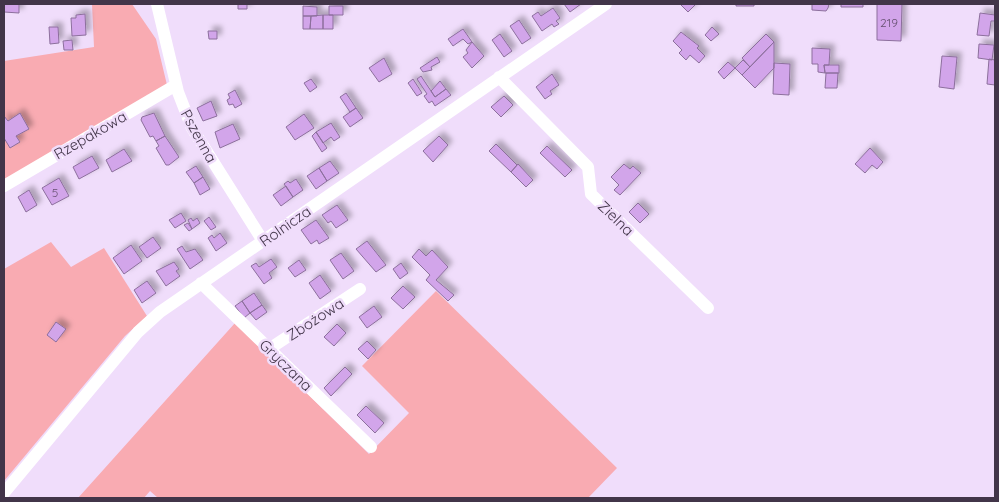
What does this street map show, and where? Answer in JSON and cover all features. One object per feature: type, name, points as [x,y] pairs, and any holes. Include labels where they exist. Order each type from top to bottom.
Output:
[{"type":"street","name":"Pszenna","points":[[153,4],[161,20]]},
{"type":"street","name":"Pszenna","points":[[157,4],[176,85],[192,128],[263,241]]},
{"type":"street","name":"Rolnicza","points":[[4,493],[138,332],[160,312],[606,4]]},
{"type":"street","name":"Zielna","points":[[499,77],[588,167],[591,194],[708,308]]},
{"type":"street","name":"Rzepakowa","points":[[4,186],[176,85]]},
{"type":"street","name":"Gryczana","points":[[201,283],[371,447]]},
{"type":"street","name":"Zbożowa","points":[[269,349],[360,289]]},
{"type":"shaded area","points":[[92,4],[132,4],[156,39],[167,85],[4,180],[4,61],[94,47]]},
{"type":"shaded area","points":[[51,242],[71,267],[104,248],[147,316],[125,336],[4,481],[4,269]]},
{"type":"shaded area","points":[[436,291],[617,468],[588,498],[158,498],[150,491],[144,498],[78,498],[235,323],[369,454],[409,413],[362,366]]},
{"type":"building","points":[[4,4],[19,4],[19,13],[4,12]]},
{"type":"building","points":[[238,4],[247,4],[247,9],[238,9]]},
{"type":"building","points":[[564,4],[581,4],[570,12]]},
{"type":"building","points":[[680,4],[696,4],[688,12]]},
{"type":"building","points":[[736,4],[754,4],[754,6],[736,6]]},
{"type":"building","points":[[812,4],[829,4],[826,11],[812,10]]},
{"type":"building","points":[[841,4],[863,4],[863,7],[841,7]]},
{"type":"building","points":[[877,4],[902,4],[901,41],[877,40]]},
{"type":"building","points":[[303,6],[317,7],[317,16],[303,16]]},
{"type":"building","points":[[329,6],[343,6],[343,15],[329,15]]},
{"type":"building","points":[[553,8],[560,18],[556,21],[559,24],[554,27],[552,24],[542,31],[532,16],[538,12],[541,16]]},
{"type":"building","points":[[980,13],[995,15],[995,21],[991,21],[989,36],[977,35]]},
{"type":"building","points":[[85,14],[86,35],[72,36],[71,18],[76,18],[76,15]]},
{"type":"building","points":[[323,15],[333,15],[333,29],[323,29]]},
{"type":"building","points":[[323,15],[323,29],[310,29],[311,16]]},
{"type":"building","points":[[303,16],[311,16],[310,29],[303,29]]},
{"type":"building","points":[[519,20],[531,38],[522,44],[510,26]]},
{"type":"building","points":[[49,27],[58,27],[59,43],[50,44]]},
{"type":"building","points":[[712,27],[719,34],[711,41],[705,35]]},
{"type":"building","points":[[463,29],[472,42],[468,44],[463,39],[453,46],[448,39]]},
{"type":"building","points":[[208,31],[217,31],[217,39],[209,39]]},
{"type":"building","points":[[681,32],[699,46],[697,48],[705,56],[699,63],[690,55],[686,60],[679,53],[682,50],[673,41]]},
{"type":"building","points":[[500,34],[512,51],[504,57],[492,40]]},
{"type":"building","points":[[766,34],[774,42],[750,67],[742,58]]},
{"type":"building","points":[[72,40],[73,50],[64,50],[63,41]]},
{"type":"building","points":[[472,42],[484,56],[472,68],[463,57],[468,53],[466,50]]},
{"type":"building","points":[[774,42],[774,68],[755,88],[742,75]]},
{"type":"building","points":[[979,44],[994,45],[992,60],[978,58]]},
{"type":"building","points":[[812,48],[830,49],[829,65],[824,65],[825,73],[818,72],[818,64],[812,64]]},
{"type":"building","points":[[942,56],[957,57],[954,89],[939,87]]},
{"type":"building","points":[[437,57],[440,62],[431,67],[432,70],[423,72],[420,68]]},
{"type":"building","points":[[384,58],[392,74],[379,82],[369,68]]},
{"type":"building","points":[[989,59],[995,60],[995,85],[987,84]]},
{"type":"building","points":[[743,60],[750,67],[742,75],[735,68]]},
{"type":"building","points":[[728,62],[735,68],[724,79],[718,72]]},
{"type":"building","points":[[774,63],[790,64],[789,95],[773,94]]},
{"type":"building","points":[[824,65],[839,65],[839,73],[825,73]]},
{"type":"building","points":[[826,73],[838,73],[837,88],[825,88]]},
{"type":"building","points":[[552,74],[559,85],[550,91],[552,94],[545,99],[536,87]]},
{"type":"building","points":[[421,76],[435,97],[446,89],[451,95],[435,106],[432,101],[429,103],[424,96],[427,94],[417,79]]},
{"type":"building","points":[[311,79],[317,87],[310,92],[304,83]]},
{"type":"building","points":[[413,79],[422,93],[417,96],[408,83]]},
{"type":"building","points":[[440,81],[446,89],[435,97],[431,91]]},
{"type":"building","points":[[235,90],[242,104],[235,108],[233,104],[229,105],[227,100],[230,98],[228,94]]},
{"type":"building","points":[[346,93],[356,108],[350,112],[340,97]]},
{"type":"building","points":[[504,96],[513,105],[501,117],[491,107]]},
{"type":"building","points":[[211,101],[217,116],[203,121],[197,108]]},
{"type":"building","points":[[356,108],[363,118],[350,127],[343,117]]},
{"type":"building","points":[[20,113],[29,129],[16,136],[20,142],[10,148],[4,138],[4,116],[8,121]]},
{"type":"building","points":[[154,113],[165,136],[156,141],[153,136],[150,137],[141,120],[142,117]]},
{"type":"building","points":[[304,114],[314,128],[295,140],[286,127]]},
{"type":"building","points":[[331,123],[340,137],[334,141],[331,137],[323,143],[316,132]]},
{"type":"building","points":[[233,124],[240,139],[220,148],[215,132]]},
{"type":"building","points":[[316,132],[327,148],[322,152],[312,136]]},
{"type":"building","points":[[165,136],[179,157],[169,165],[166,165],[156,148],[159,146],[156,141]]},
{"type":"building","points":[[439,136],[448,145],[433,162],[423,151]]},
{"type":"building","points":[[496,144],[517,165],[511,172],[489,151]]},
{"type":"building","points":[[547,146],[572,170],[565,177],[540,153]]},
{"type":"building","points":[[870,148],[883,162],[877,169],[872,165],[865,173],[855,164]]},
{"type":"building","points":[[124,149],[132,161],[112,172],[106,160]]},
{"type":"building","points":[[92,156],[99,168],[79,179],[73,167]]},
{"type":"building","points":[[330,161],[339,173],[327,181],[319,168]]},
{"type":"building","points":[[518,164],[533,180],[526,187],[511,172]]},
{"type":"building","points":[[624,164],[630,169],[633,166],[641,173],[620,195],[614,190],[619,185],[611,177]]},
{"type":"building","points":[[196,166],[203,177],[194,183],[186,172]]},
{"type":"building","points":[[319,168],[327,181],[316,189],[307,176]]},
{"type":"building","points":[[203,177],[210,189],[200,195],[194,183]]},
{"type":"building","points":[[59,178],[69,196],[52,205],[42,188]]},
{"type":"building","points":[[296,179],[303,190],[293,197],[284,184]]},
{"type":"building","points":[[286,186],[293,197],[281,206],[273,195]]},
{"type":"building","points":[[29,190],[37,205],[26,212],[18,197]]},
{"type":"building","points":[[638,203],[649,214],[640,223],[629,212]]},
{"type":"building","points":[[337,205],[348,220],[336,228],[331,221],[328,223],[322,215]]},
{"type":"building","points":[[181,213],[186,221],[175,228],[169,220]]},
{"type":"building","points":[[209,217],[216,227],[211,230],[204,221]]},
{"type":"building","points":[[191,218],[193,221],[197,218],[200,223],[192,229],[188,220]]},
{"type":"building","points":[[316,220],[329,238],[319,244],[317,240],[311,244],[301,230]]},
{"type":"building","points":[[188,223],[192,229],[189,231],[184,225]]},
{"type":"building","points":[[220,233],[227,243],[216,251],[208,238],[212,235],[214,238]]},
{"type":"building","points":[[153,237],[161,248],[147,258],[139,247]]},
{"type":"building","points":[[367,241],[386,265],[376,272],[356,249]]},
{"type":"building","points":[[131,245],[142,261],[124,274],[113,258]]},
{"type":"building","points":[[182,246],[186,252],[195,249],[203,260],[190,269],[177,249]]},
{"type":"building","points":[[419,249],[426,256],[432,250],[448,267],[436,280],[454,295],[448,301],[426,280],[430,275],[412,257]]},
{"type":"building","points":[[341,253],[354,271],[343,279],[330,260]]},
{"type":"building","points":[[271,259],[277,267],[269,273],[272,278],[264,284],[251,266],[256,263],[259,267]]},
{"type":"building","points":[[299,260],[306,270],[295,277],[288,268]]},
{"type":"building","points":[[174,262],[179,269],[176,271],[180,276],[166,286],[156,271]]},
{"type":"building","points":[[401,263],[408,273],[400,279],[393,269]]},
{"type":"building","points":[[320,275],[331,291],[320,299],[309,283]]},
{"type":"building","points":[[147,281],[156,293],[142,303],[134,290]]},
{"type":"building","points":[[403,286],[415,297],[403,309],[391,298]]},
{"type":"building","points":[[254,293],[262,305],[250,313],[242,301]]},
{"type":"building","points":[[242,301],[250,313],[244,318],[235,306]]},
{"type":"building","points":[[262,305],[267,312],[256,320],[250,313]]},
{"type":"building","points":[[374,306],[382,317],[367,328],[359,317]]},
{"type":"building","points":[[56,322],[66,329],[56,342],[47,335]]},
{"type":"building","points":[[337,324],[346,333],[334,346],[324,337]]},
{"type":"building","points":[[367,341],[376,350],[368,359],[358,349]]},
{"type":"building","points":[[345,367],[352,374],[331,396],[324,388]]},
{"type":"building","points":[[366,406],[384,423],[375,433],[357,415]]}]
